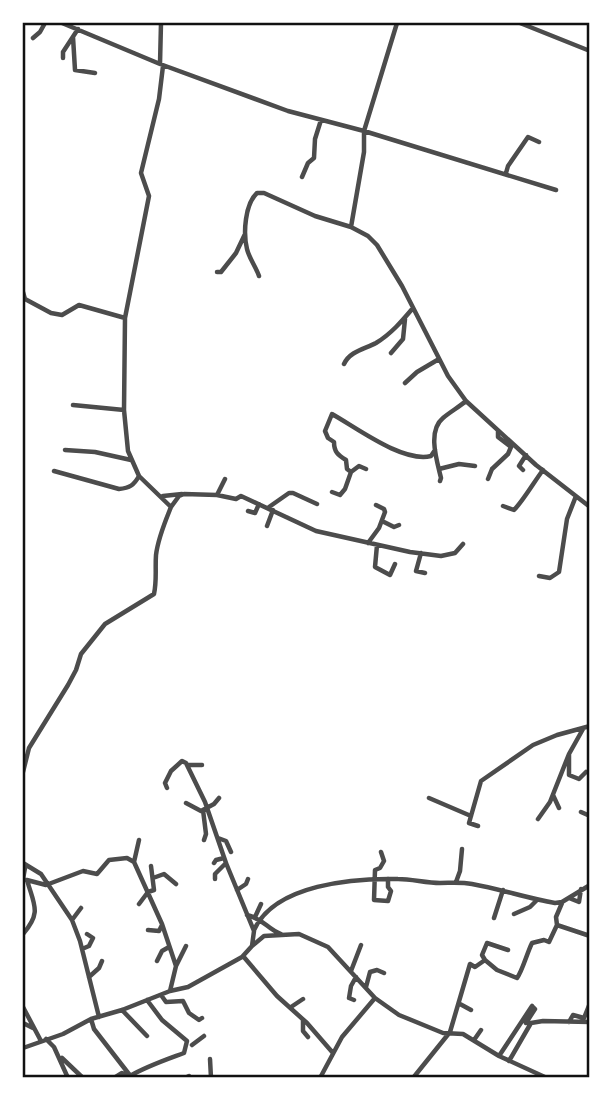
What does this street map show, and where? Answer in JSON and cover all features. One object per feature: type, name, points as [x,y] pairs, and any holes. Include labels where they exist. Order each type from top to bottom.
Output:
[{"type":"street","points":[[33,38],[45,23]]},
{"type":"street","points":[[65,23],[161,65],[288,111],[364,131],[556,190]]},
{"type":"street","points":[[161,23],[159,99],[141,173],[149,196],[125,318],[124,410],[128,452],[139,476],[172,507]]},
{"type":"street","points":[[351,227],[364,152],[364,131],[397,23]]},
{"type":"street","points":[[520,23],[590,51]]},
{"type":"street","points":[[63,58],[63,52],[78,29]]},
{"type":"street","points":[[73,37],[75,70],[95,73]]},
{"type":"street","points":[[302,177],[308,163],[314,158],[315,139],[321,121]]},
{"type":"street","points":[[506,173],[528,137],[539,142]]},
{"type":"street","points":[[217,272],[221,272],[236,253],[245,233],[250,201],[257,193],[264,192],[368,236],[377,245],[448,376],[466,401],[543,470],[590,507]]},
{"type":"street","points":[[245,233],[247,250],[259,276]]},
{"type":"street","points":[[23,292],[25,299],[51,313],[62,315],[79,305],[125,318]]},
{"type":"street","points":[[344,364],[347,357],[376,342],[413,308]]},
{"type":"street","points":[[391,353],[403,338],[405,318]]},
{"type":"street","points":[[405,383],[439,359]]},
{"type":"street","points":[[440,481],[435,450],[439,423],[466,401]]},
{"type":"street","points":[[73,405],[124,410]]},
{"type":"street","points":[[351,472],[347,468],[346,460],[339,456],[334,449],[334,442],[328,438],[325,431],[332,414],[401,454],[423,458],[431,456],[435,450]]},
{"type":"street","points":[[488,479],[492,469],[508,454],[511,447],[498,437],[498,430]]},
{"type":"street","points":[[65,450],[95,452],[132,460]]},
{"type":"street","points":[[523,470],[519,467],[526,455]]},
{"type":"street","points":[[439,469],[459,464],[475,466]]},
{"type":"street","points":[[332,492],[340,495],[351,472],[359,466],[366,468]]},
{"type":"street","points":[[503,506],[517,509],[543,470]]},
{"type":"street","points":[[54,471],[119,489],[135,484],[139,476]]},
{"type":"street","points":[[217,495],[225,479]]},
{"type":"street","points":[[267,526],[270,509],[289,493],[317,504]]},
{"type":"street","points":[[23,772],[29,748],[68,685],[81,654],[105,624],[154,594],[157,576],[156,553],[161,532],[172,507],[179,496],[184,494]]},
{"type":"street","points":[[162,496],[217,495],[236,499],[241,496],[298,526],[421,553],[441,556],[455,553],[463,544]]},
{"type":"street","points":[[540,576],[550,578],[559,572],[567,519],[576,496]]},
{"type":"street","points":[[248,511],[255,513],[259,504]]},
{"type":"street","points":[[368,542],[385,512],[376,505]]},
{"type":"street","points":[[382,521],[394,527],[399,525]]},
{"type":"street","points":[[377,545],[375,567],[390,575],[395,564]]},
{"type":"street","points":[[421,553],[416,571],[425,573]]},
{"type":"street","points":[[478,826],[469,823],[481,781],[533,745],[590,726]]},
{"type":"street","points":[[538,819],[553,794],[583,728]]},
{"type":"street","points":[[569,754],[569,775],[579,779],[586,772]]},
{"type":"street","points":[[167,788],[165,783],[171,771],[183,761],[205,808],[254,931]]},
{"type":"street","points":[[187,765],[202,765]]},
{"type":"street","points":[[553,794],[558,808]]},
{"type":"street","points":[[186,803],[196,809],[205,808],[219,798]]},
{"type":"street","points":[[429,798],[471,816]]},
{"type":"street","points":[[204,840],[205,808]]},
{"type":"street","points":[[581,812],[590,816]]},
{"type":"street","points":[[217,837],[226,841],[231,852]]},
{"type":"street","points":[[134,862],[139,840]]},
{"type":"street","points":[[456,882],[462,849]]},
{"type":"street","points":[[381,852],[384,861],[380,868],[375,870],[374,900],[385,902],[390,898],[388,879]]},
{"type":"street","points":[[24,879],[47,885],[83,871],[97,874],[110,860],[127,858],[134,862],[162,925],[176,967]]},
{"type":"street","points":[[214,863],[216,859],[225,861]]},
{"type":"street","points":[[215,879],[215,874],[225,861]]},
{"type":"street","points":[[23,862],[40,874],[72,920],[99,1017]]},
{"type":"street","points":[[23,862],[24,879],[36,911],[32,923],[23,934]]},
{"type":"street","points":[[139,904],[148,892],[154,890],[151,866]]},
{"type":"street","points":[[460,869],[467,880],[474,884]]},
{"type":"street","points":[[153,878],[164,874],[176,884]]},
{"type":"street","points":[[237,890],[246,884],[248,879]]},
{"type":"street","points":[[259,918],[281,901],[296,894],[330,885],[375,879],[474,884],[555,904],[590,886]]},
{"type":"street","points":[[494,918],[502,890]]},
{"type":"street","points":[[568,898],[579,902],[581,890]]},
{"type":"street","points":[[514,914],[530,907],[537,900]]},
{"type":"street","points":[[508,950],[487,943],[482,955],[497,970],[517,978],[532,943],[549,942],[557,925],[556,918],[562,902]]},
{"type":"street","points":[[251,946],[261,904]]},
{"type":"street","points":[[72,920],[81,908]]},
{"type":"street","points":[[247,915],[259,918],[276,932],[285,935]]},
{"type":"street","points":[[148,930],[159,931],[162,925]]},
{"type":"street","points":[[557,925],[590,936]]},
{"type":"street","points":[[82,949],[89,946],[93,938],[87,934]]},
{"type":"street","points":[[23,1048],[62,1034],[91,1019],[188,987],[243,956],[264,936],[299,934],[328,947],[375,998],[399,1015],[434,1030],[463,1034],[499,1056],[547,1078]]},
{"type":"street","points":[[351,971],[361,945]]},
{"type":"street","points":[[170,991],[176,967],[186,946]]},
{"type":"street","points":[[157,961],[162,951],[169,947]]},
{"type":"street","points":[[243,956],[333,1054]]},
{"type":"street","points":[[413,1078],[450,1032],[470,964],[475,967],[485,960]]},
{"type":"street","points":[[89,977],[102,961]]},
{"type":"street","points":[[366,987],[370,972],[377,970],[384,973]]},
{"type":"street","points":[[354,1000],[349,998],[356,977]]},
{"type":"street","points":[[161,995],[166,1002],[183,1001],[195,1019],[202,1018]]},
{"type":"street","points":[[320,1078],[342,1037],[375,998]]},
{"type":"street","points":[[290,1007],[303,999]]},
{"type":"street","points":[[131,1077],[142,1069],[180,1055],[186,1048],[187,1041],[162,1020],[147,1000]]},
{"type":"street","points":[[569,1023],[573,1015],[584,1018],[590,1003]]},
{"type":"street","points":[[460,1004],[471,1010]]},
{"type":"street","points":[[23,1007],[43,1040],[83,1078]]},
{"type":"street","points":[[122,1010],[147,1036]]},
{"type":"street","points":[[91,1019],[94,1029],[131,1077]]},
{"type":"street","points":[[303,1019],[303,1031],[308,1037]]},
{"type":"street","points":[[499,1056],[526,1023],[590,1022]]},
{"type":"street","points":[[23,1023],[34,1028]]},
{"type":"street","points":[[509,1060],[526,1023]]},
{"type":"street","points":[[474,1040],[481,1030]]},
{"type":"street","points":[[192,1045],[204,1036]]},
{"type":"street","points":[[59,1055],[68,1078]]},
{"type":"street","points":[[210,1059],[211,1078]]},
{"type":"street","points":[[114,1078],[122,1073],[131,1077]]}]
